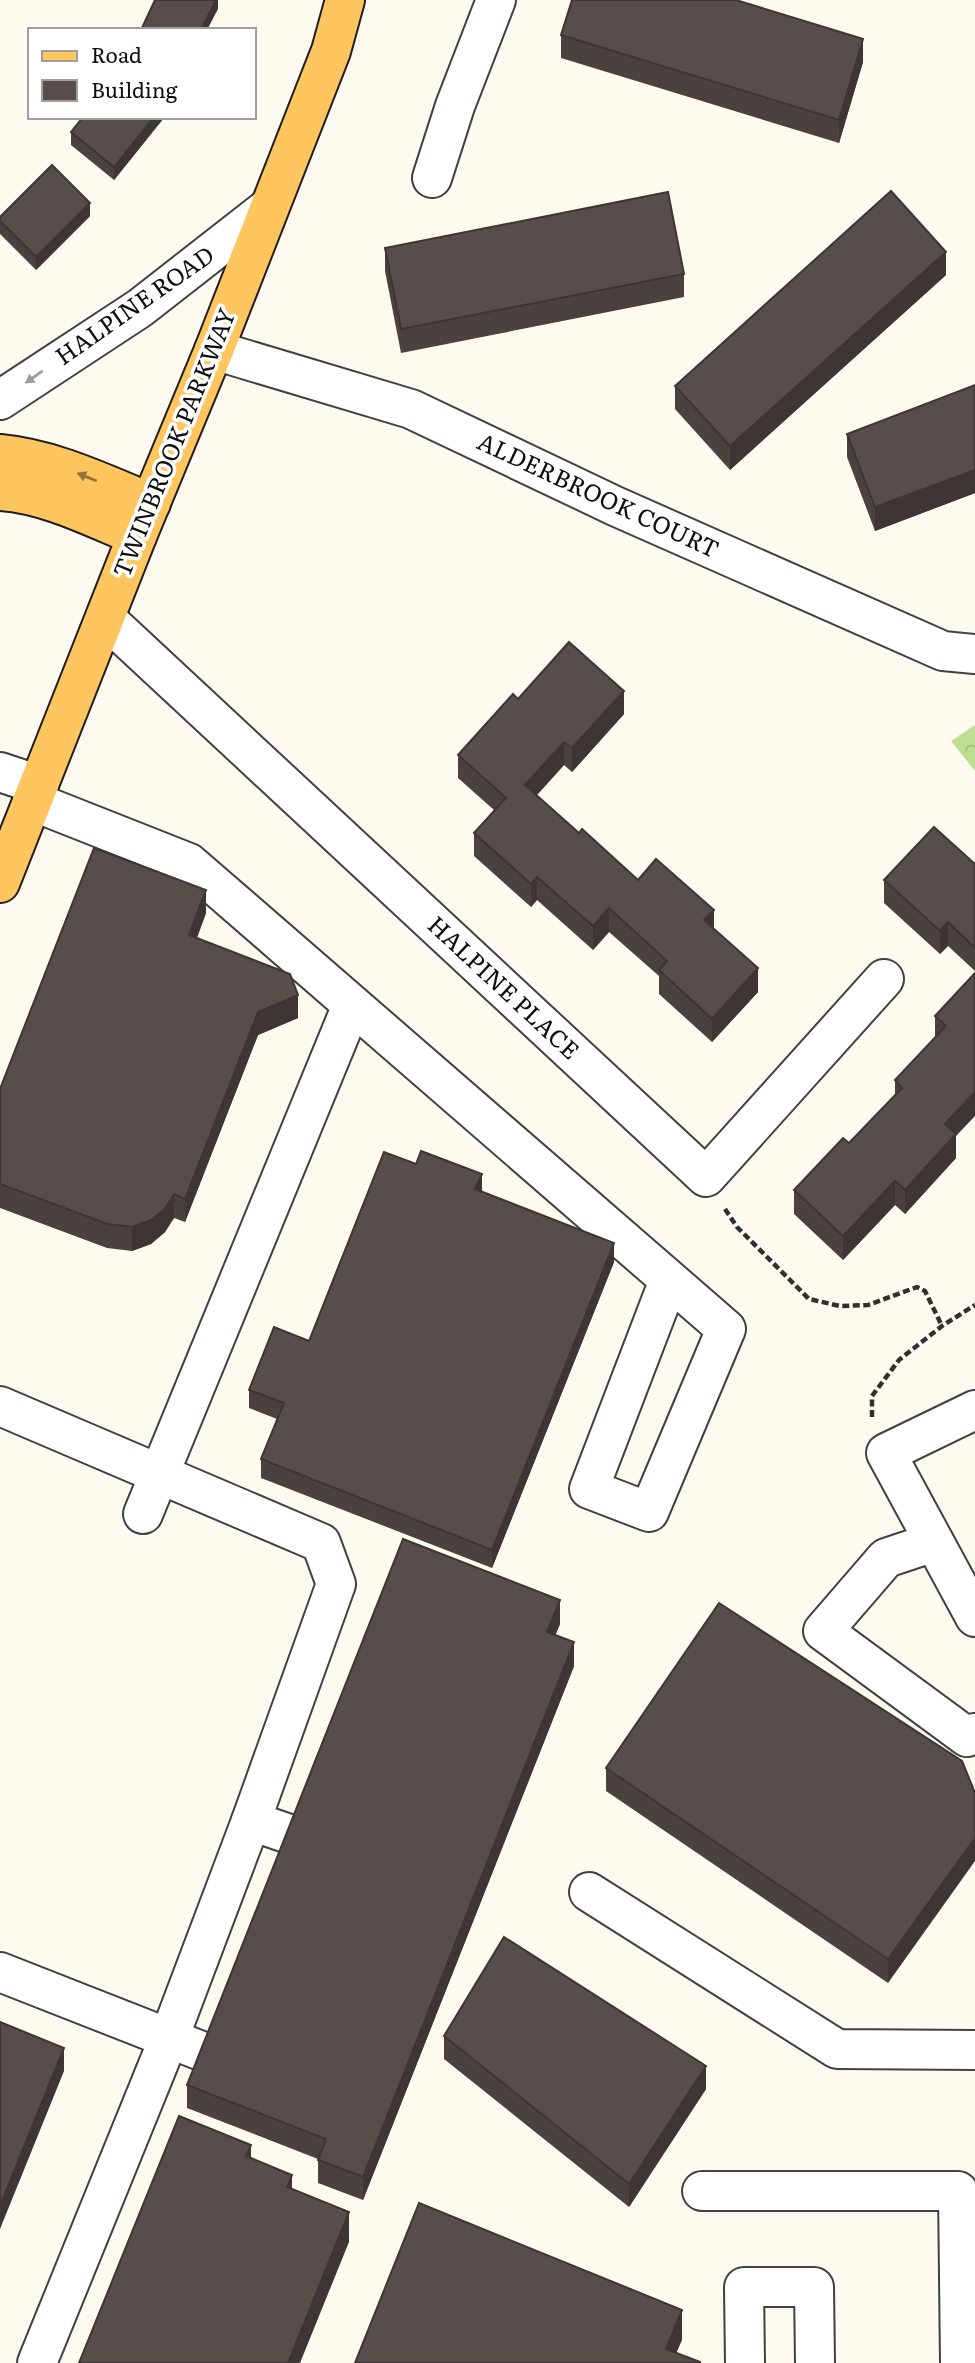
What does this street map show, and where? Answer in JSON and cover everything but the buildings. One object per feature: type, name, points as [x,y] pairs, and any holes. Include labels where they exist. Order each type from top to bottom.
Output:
[{"type":"main road","name":"TWINBROOK PARKWAY","points":[[0,883],[331,51],[345,0]]},
{"type":"main road","points":[[0,454],[22,456],[70,470],[144,519]]},
{"type":"main road","points":[[0,491],[144,519]]},
{"type":"street","points":[[432,178],[455,106],[496,0]]},
{"type":"street","name":"HALPINE ROAD","points":[[0,400],[140,308],[268,208]]},
{"type":"street","name":"ALDERBROOK COURT","points":[[214,350],[411,409],[615,506],[943,651],[975,654]]},
{"type":"street","name":"HALPINE PLACE","points":[[105,618],[706,1177]]},
{"type":"street","points":[[0,772],[36,793],[189,863],[726,1329],[649,1511],[589,1489],[669,1280]]},
{"type":"street","points":[[706,1177],[884,979]]},
{"type":"street","points":[[143,1514],[352,1005]]},
{"type":"street","points":[[0,1406],[321,1543],[336,1584],[169,2038],[37,2363]]},
{"type":"street","points":[[975,1410],[886,1453],[975,1617]]},
{"type":"street","points":[[934,1542],[886,1558],[823,1631],[967,1737],[975,1733]]},
{"type":"street","points":[[251,1821],[295,1836]]},
{"type":"street","points":[[589,1892],[837,2049],[975,2050]]},
{"type":"street","points":[[0,1972],[209,2054]]},
{"type":"street","points":[[702,2191],[958,2191],[960,2363]]},
{"type":"street","points":[[745,2363],[744,2287],[814,2287],[815,2363]]},
{"type":"path","points":[[706,1177],[737,1227],[809,1299],[839,1306],[868,1305],[917,1287],[925,1292],[942,1326]]},
{"type":"path","points":[[886,1453],[872,1431],[872,1396],[899,1360],[942,1326],[975,1305]]},
{"type":"green space","points":[[975,725],[975,771],[951,741]]}]
